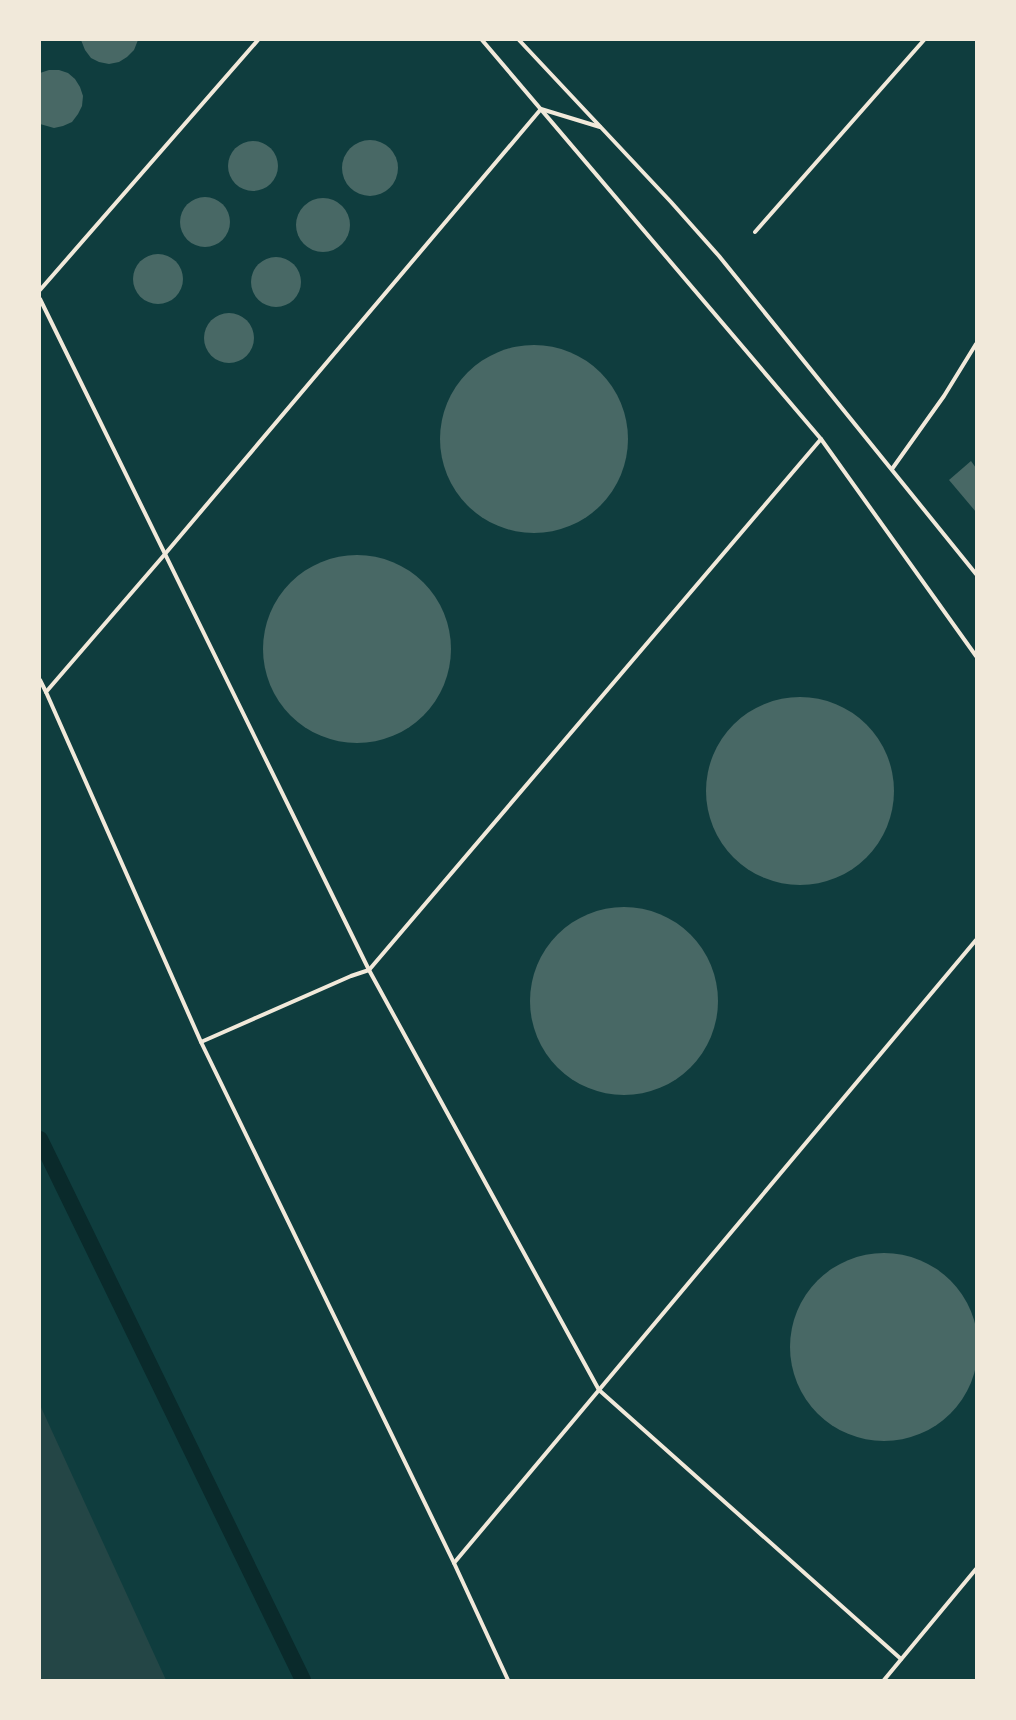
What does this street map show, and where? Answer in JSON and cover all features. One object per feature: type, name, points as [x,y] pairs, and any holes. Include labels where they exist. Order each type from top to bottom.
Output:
[{"type":"lane","points":[[40,290],[258,40]]},
{"type":"lane","points":[[482,40],[822,439],[976,656]]},
{"type":"lane","points":[[519,40],[719,256],[976,574]]},
{"type":"lane","points":[[756,232],[924,40]]},
{"type":"lane","points":[[541,108],[600,127]]},
{"type":"lane","points":[[46,692],[165,554],[541,108]]},
{"type":"lane","points":[[40,299],[369,970],[599,1390],[901,1659]]},
{"type":"lane","points":[[892,469],[944,396],[976,344]]},
{"type":"lane","points":[[200,1042],[369,970],[822,439]]},
{"type":"lane","points":[[40,680],[200,1042],[454,1564],[508,1680]]},
{"type":"lane","points":[[454,1564],[976,940]]},
{"type":"lane","points":[[884,1680],[976,1569]]},
{"type":"shaded area","points":[[40,1405],[166,1680],[40,1680]]},
{"type":"building","points":[[81,40],[138,40],[134,50],[127,57],[119,62],[109,64],[91,58]]},
{"type":"building","points":[[49,70],[59,70],[68,73],[75,79],[83,96],[82,106],[72,122],[54,128],[40,124],[40,73]]},
{"type":"building","points":[[370,140],[385,145],[393,153],[398,168],[393,183],[385,191],[370,196],[355,191],[347,183],[342,168],[347,153],[355,145]]},
{"type":"building","points":[[253,141],[263,143],[271,148],[276,156],[278,166],[276,176],[271,184],[263,189],[253,191],[243,189],[235,184],[230,176],[228,166],[230,156],[235,148],[243,143]]},
{"type":"building","points":[[205,197],[215,199],[223,204],[228,212],[230,222],[228,232],[223,240],[215,245],[205,247],[195,245],[187,240],[182,232],[180,222],[182,212],[187,204],[195,199]]},
{"type":"building","points":[[318,198],[328,198],[338,202],[346,210],[350,225],[346,240],[338,248],[328,252],[318,252],[308,248],[300,240],[296,230],[296,220],[300,210],[308,202]]},
{"type":"building","points":[[158,254],[168,256],[176,261],[181,269],[183,279],[181,289],[176,297],[168,302],[158,304],[148,302],[140,297],[135,289],[133,279],[135,269],[140,261],[148,256]]},
{"type":"building","points":[[276,257],[286,259],[294,264],[299,272],[301,282],[299,292],[294,300],[286,305],[276,307],[266,305],[258,300],[253,292],[251,282],[253,272],[258,264],[266,259]]},
{"type":"building","points":[[229,313],[239,315],[247,320],[252,328],[254,338],[252,348],[247,356],[239,361],[229,363],[219,361],[211,356],[206,348],[204,338],[206,328],[211,320],[219,315]]},
{"type":"building","points":[[543,345],[570,352],[601,372],[621,403],[627,421],[627,457],[621,475],[601,506],[570,526],[552,532],[525,533],[516,532],[490,522],[474,512],[461,499],[447,475],[441,457],[440,430],[441,421],[451,395],[461,379],[474,366],[498,352],[516,346]]},
{"type":"building","points":[[971,461],[976,468],[976,512],[949,480]]},
{"type":"building","points":[[366,555],[393,562],[424,582],[444,613],[450,631],[450,667],[444,685],[424,716],[393,736],[375,742],[348,743],[339,742],[313,732],[297,722],[284,709],[270,685],[264,667],[263,640],[264,631],[274,605],[284,589],[297,576],[321,562],[339,556]]},
{"type":"building","points":[[809,697],[836,704],[867,724],[887,755],[893,773],[893,809],[887,827],[867,858],[836,878],[818,884],[791,885],[782,884],[756,874],[740,864],[727,851],[713,827],[707,809],[706,782],[707,773],[717,747],[727,731],[740,718],[764,704],[782,698]]},
{"type":"building","points":[[633,907],[660,914],[691,934],[711,965],[717,983],[717,1019],[711,1037],[691,1068],[660,1088],[642,1094],[615,1095],[606,1094],[580,1084],[564,1074],[551,1061],[537,1037],[531,1019],[530,992],[531,983],[541,957],[551,941],[564,928],[588,914],[606,908]]},
{"type":"building","points":[[875,1253],[893,1253],[920,1260],[951,1280],[971,1311],[978,1338],[978,1356],[971,1383],[951,1414],[920,1434],[893,1441],[875,1441],[857,1437],[840,1430],[824,1420],[811,1407],[801,1391],[794,1374],[790,1356],[790,1338],[794,1320],[801,1303],[811,1287],[824,1274],[840,1264],[857,1257]]},
{"type":"waterway","points":[[40,1139],[303,1680]]}]
